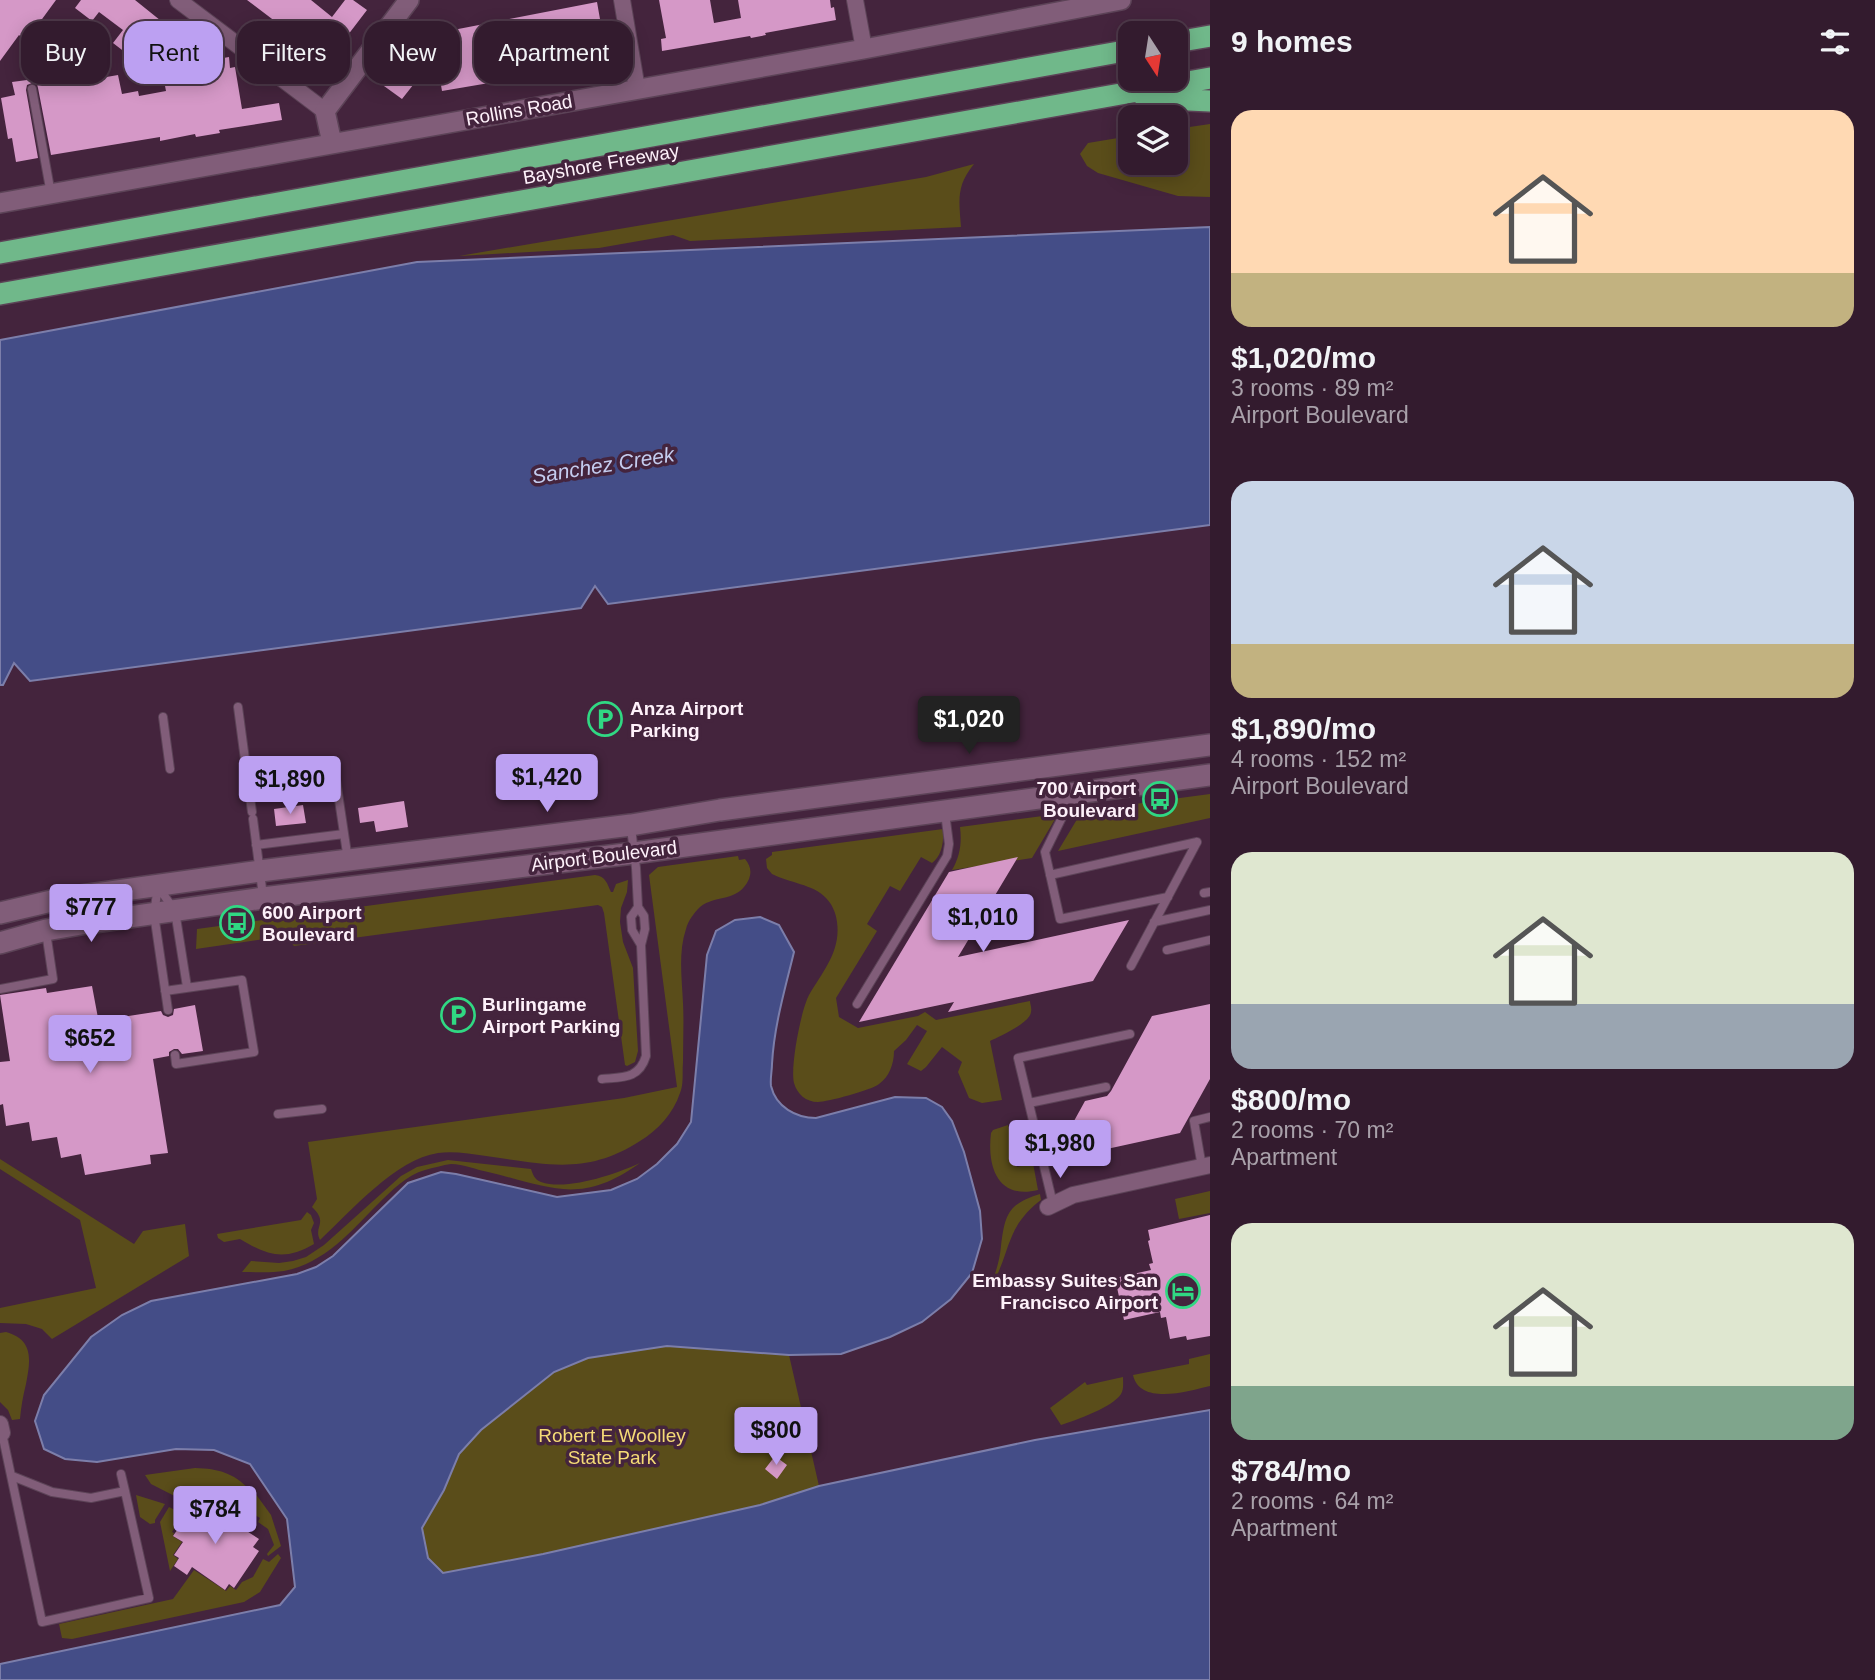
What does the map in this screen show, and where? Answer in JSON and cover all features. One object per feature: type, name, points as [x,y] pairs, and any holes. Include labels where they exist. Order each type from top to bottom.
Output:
[{"type":"highway","points":[[1188,40],[1210,36]]},
{"type":"highway","name":"Bayshore Freeway","points":[[0,253],[1118,52]]},
{"type":"highway","name":"Bayshore Freeway","points":[[0,295],[1210,78]]},
{"type":"highway","points":[[1104,97],[1210,101]]},
{"type":"main road","name":"Airport Boulevard","points":[[0,913],[60,899],[260,871],[631,825],[720,810],[1210,745]]},
{"type":"main road","name":"Airport Boulevard","points":[[0,943],[46,930],[263,898],[634,853],[1210,775]]},
{"type":"main road","points":[[942,780],[944,810]]},
{"type":"main road","points":[[720,810],[722,841]]},
{"type":"main road","points":[[472,844],[474,872]]},
{"type":"main road","points":[[348,860],[352,888]]},
{"type":"street","points":[[178,0],[325,110],[332,143]]},
{"type":"street","points":[[325,110],[409,0]]},
{"type":"street","points":[[622,0],[637,89]]},
{"type":"street","points":[[855,0],[864,49]]},
{"type":"street","name":"Rollins Road","points":[[0,203],[864,49],[1088,3],[1121,0]]},
{"type":"street","points":[[1050,1206],[1090,1190],[1206,1166]]},
{"type":"lane","points":[[32,89],[51,194]]},
{"type":"lane","points":[[238,708],[263,898]]},
{"type":"lane","points":[[163,717],[170,769]]},
{"type":"lane","points":[[336,780],[348,860]]},
{"type":"lane","points":[[1074,792],[1045,852],[1060,919],[1168,897]]},
{"type":"lane","points":[[857,1004],[947,856],[949,844],[944,810]]},
{"type":"lane","points":[[602,1079],[634,1074],[644,1065],[646,1056],[641,945],[632,930],[631,917],[639,907],[631,825]]},
{"type":"lane","points":[[256,845],[344,834]]},
{"type":"lane","points":[[1050,875],[1197,842],[1130,966]]},
{"type":"lane","points":[[158,886],[187,988]]},
{"type":"lane","points":[[158,886],[164,913],[165,991],[168,1010]]},
{"type":"lane","points":[[1154,922],[1210,910]]},
{"type":"lane","points":[[0,989],[53,979],[46,930]]},
{"type":"lane","points":[[1167,950],[1210,940]]},
{"type":"lane","points":[[165,991],[242,980],[254,1052],[176,1064],[175,1055]]},
{"type":"lane","points":[[1050,1206],[1018,1058],[1130,1034]]},
{"type":"lane","points":[[1029,1104],[1106,1087]]},
{"type":"lane","points":[[278,1114],[322,1108]]},
{"type":"lane","points":[[1206,1166],[1194,1121],[1210,1117]]},
{"type":"lane","points":[[1,1430],[42,1622],[149,1598],[121,1474]]},
{"type":"lane","points":[[12,1476],[52,1492],[91,1498],[125,1491]]},
{"type":"green space","points":[[1210,124],[1210,197],[1178,196],[1098,173],[1087,166],[1080,154],[1088,143],[1118,138],[1118,175],[1188,175],[1188,127]]},
{"type":"green space","points":[[974,164],[961,186],[961,227],[690,241],[673,235],[599,248],[459,256],[926,177]]},
{"type":"green space","points":[[1210,794],[1210,818],[1058,851],[1082,811]]},
{"type":"green space","points":[[1058,814],[1032,858],[952,870],[960,849],[960,827]]},
{"type":"green space","points":[[943,829],[942,848],[935,860],[932,863],[921,857],[900,891],[890,886],[867,924],[877,931],[836,998],[839,1017],[858,1028],[918,1016],[925,1012],[936,1020],[1030,1001],[1031,1012],[1026,1020],[990,1041],[1002,1100],[982,1103],[969,1098],[958,1072],[962,1062],[942,1047],[921,1071],[907,1064],[927,1031],[917,1025],[894,1051],[890,1070],[879,1084],[830,1100],[814,1102],[806,1099],[794,1083],[797,1039],[809,995],[834,952],[838,932],[836,919],[830,903],[821,893],[772,874],[767,868],[766,859],[772,852]]},
{"type":"green space","points":[[738,856],[739,860],[745,859],[750,868],[750,876],[744,887],[733,895],[700,907],[686,929],[681,957],[682,1086],[677,1101],[659,1127],[620,1152],[583,1163],[546,1164],[456,1153],[438,1153],[422,1157],[406,1165],[375,1188],[320,1240],[320,1221],[312,1207],[317,1199],[308,1142],[624,1098],[677,1087],[649,875],[658,867]]},
{"type":"green space","points":[[595,875],[604,879],[611,892],[616,884],[628,880],[620,922],[623,942],[633,968],[638,1051],[635,1062],[627,1066],[604,913],[598,905],[294,946],[286,936],[196,949],[197,929]]},
{"type":"green space","points":[[1008,1125],[1017,1167],[1033,1163],[1038,1190],[1013,1190],[1004,1185],[993,1168],[991,1133]]},
{"type":"green space","points":[[0,1159],[134,1244],[143,1231],[185,1224],[189,1256],[52,1339],[42,1329],[26,1324],[0,1323],[0,1308],[96,1288],[80,1220],[0,1169]]},
{"type":"green space","points":[[448,1160],[531,1169],[537,1180],[552,1184],[591,1180],[640,1163],[600,1185],[582,1189],[548,1187],[456,1164],[425,1170],[400,1184],[336,1245],[312,1261],[284,1271],[242,1272],[251,1261],[279,1263],[306,1257],[324,1245],[401,1176],[417,1167]]},
{"type":"green space","points":[[1210,1191],[1210,1213],[1179,1219],[1175,1199]]},
{"type":"green space","points":[[1040,1194],[1041,1200],[1024,1216],[1014,1231],[992,1283],[999,1260],[1004,1226],[1010,1212],[1021,1202]]},
{"type":"green space","points":[[307,1212],[314,1223],[311,1230],[314,1244],[294,1253],[268,1253],[240,1239],[224,1242],[218,1238],[217,1234],[301,1220]]},
{"type":"green space","points":[[6,1332],[22,1340],[29,1360],[20,1419],[12,1420],[8,1410],[0,1402],[0,1333]]},
{"type":"green space","name":"Robert E Woolley State Park","points":[[667,1346],[789,1355],[819,1486],[760,1505],[543,1554],[442,1573],[428,1558],[422,1528],[444,1490],[459,1454],[481,1430],[553,1372],[588,1358]]},
{"type":"green space","points":[[1210,1354],[1210,1386],[1178,1393],[1155,1393],[1137,1385],[1133,1375],[1189,1364],[1189,1359]]},
{"type":"green space","points":[[1123,1377],[1123,1390],[1117,1399],[1084,1416],[1061,1425],[1050,1408],[1085,1382],[1087,1385]]},
{"type":"green space","points":[[195,1468],[225,1473],[250,1490],[236,1513],[210,1498],[202,1510],[151,1484],[145,1475]]},
{"type":"green space","points":[[255,1493],[271,1515],[281,1546],[268,1556],[274,1545],[268,1529],[258,1522],[260,1518],[245,1509]]},
{"type":"green space","points":[[136,1495],[165,1504],[155,1523],[150,1524],[140,1517]]},
{"type":"green space","points":[[169,1507],[183,1514],[172,1532],[173,1536],[182,1542],[173,1555],[178,1559],[170,1571],[160,1522]]},
{"type":"green space","points":[[278,1554],[281,1558],[260,1592],[244,1602],[72,1639],[62,1638],[59,1624],[173,1599],[194,1570],[226,1591],[230,1586],[236,1590],[242,1582],[253,1577],[263,1559],[269,1562]]},
{"type":"water","name":"Sanchez Creek","points":[[1210,227],[1210,525],[608,604],[595,586],[581,608],[30,681],[14,663],[3,685],[0,685],[0,340],[417,262]]},
{"type":"water","points":[[760,917],[779,925],[794,952],[773,1050],[771,1083],[777,1100],[794,1113],[816,1118],[895,1097],[926,1098],[942,1107],[952,1121],[964,1152],[980,1211],[982,1239],[972,1273],[951,1299],[922,1322],[890,1337],[841,1354],[789,1355],[667,1346],[588,1358],[554,1372],[481,1430],[459,1454],[444,1490],[422,1528],[428,1558],[443,1573],[543,1554],[760,1505],[819,1486],[1035,1440],[1210,1410],[1210,1680],[0,1680],[0,1664],[280,1605],[295,1587],[287,1519],[250,1464],[214,1450],[176,1449],[97,1462],[65,1459],[44,1449],[35,1421],[44,1395],[91,1337],[122,1315],[151,1301],[297,1274],[316,1267],[333,1256],[408,1183],[441,1172],[557,1197],[611,1190],[637,1179],[677,1144],[691,1122],[707,955],[716,931],[735,920]]},
{"type":"building","points":[[0,0],[56,0],[41,21],[21,21],[21,37],[19,35],[0,61]]},
{"type":"building","points":[[81,0],[135,0],[161,21],[124,21],[124,51],[113,43],[123,30],[99,12],[92,21],[75,8]]},
{"type":"building","points":[[247,0],[311,0],[332,17],[345,0],[353,0],[367,10],[350,32],[350,21],[275,21]]},
{"type":"building","points":[[659,0],[710,0],[714,23],[741,18],[738,0],[830,0],[836,20],[751,38],[750,36],[662,51],[661,39],[666,38]]},
{"type":"building","points":[[597,2],[600,21],[499,21]]},
{"type":"building","points":[[474,26],[474,84],[483,84],[442,91],[441,84],[460,84],[460,29]]},
{"type":"building","points":[[229,57],[230,68],[235,67],[242,109],[279,103],[282,120],[219,130],[220,133],[196,137],[195,134],[160,141],[160,137],[51,155],[37,84],[110,84],[110,76],[118,75],[122,94],[138,91],[139,96],[166,91],[165,84],[223,84],[223,58]]},
{"type":"building","points":[[21,81],[21,84],[30,84],[26,90],[38,158],[16,162],[12,138],[8,139],[1,98],[15,95],[12,82]]},
{"type":"building","points":[[386,84],[414,84],[402,99],[384,86]]},
{"type":"building","points":[[404,801],[408,827],[376,832],[374,821],[360,823],[358,808]]},
{"type":"building","points":[[303,805],[306,823],[276,826],[274,809]]},
{"type":"building","points":[[1018,857],[958,957],[1129,920],[1093,981],[948,1012],[954,1002],[859,1022],[949,872]]},
{"type":"building","points":[[92,986],[98,1018],[109,1019],[161,1011],[168,1017],[173,1015],[174,1009],[195,1005],[203,1051],[182,1054],[178,1049],[174,1049],[169,1052],[169,1056],[153,1059],[168,1153],[150,1155],[151,1164],[85,1175],[81,1154],[61,1158],[57,1137],[32,1141],[29,1122],[6,1126],[3,1104],[0,1105],[0,1062],[10,1061],[0,995],[46,988],[47,993]]},
{"type":"building","points":[[1210,1004],[1210,1079],[1180,1133],[1052,1161],[1085,1101],[1107,1096],[1111,1091],[1152,1016]]},
{"type":"building","name":"Embassy Suites San Francisco Airport","points":[[1210,1215],[1210,1336],[1187,1340],[1186,1336],[1170,1339],[1166,1317],[1161,1318],[1160,1312],[1124,1320],[1115,1278],[1151,1270],[1149,1264],[1153,1263],[1148,1230]]},
{"type":"building","points":[[775,1456],[787,1465],[777,1479],[765,1469]]},
{"type":"building","points":[[210,1500],[245,1523],[242,1528],[259,1539],[253,1547],[259,1551],[234,1588],[229,1584],[225,1590],[192,1567],[187,1575],[174,1566],[179,1558],[174,1555],[183,1542],[173,1536],[193,1507],[202,1513]]},
{"type":"place","name":"Anza Airport Parking","points":[[605,719]]},
{"type":"place","name":"700 Airport Boulevard","points":[[1160,799]]},
{"type":"place","name":"600 Airport Boulevard","points":[[237,923]]},
{"type":"place","name":"Burlingame Airport Parking","points":[[458,1015]]},
{"type":"place","name":"Embassy Suites San Francisco Airport","points":[[1183,1291]]}]
